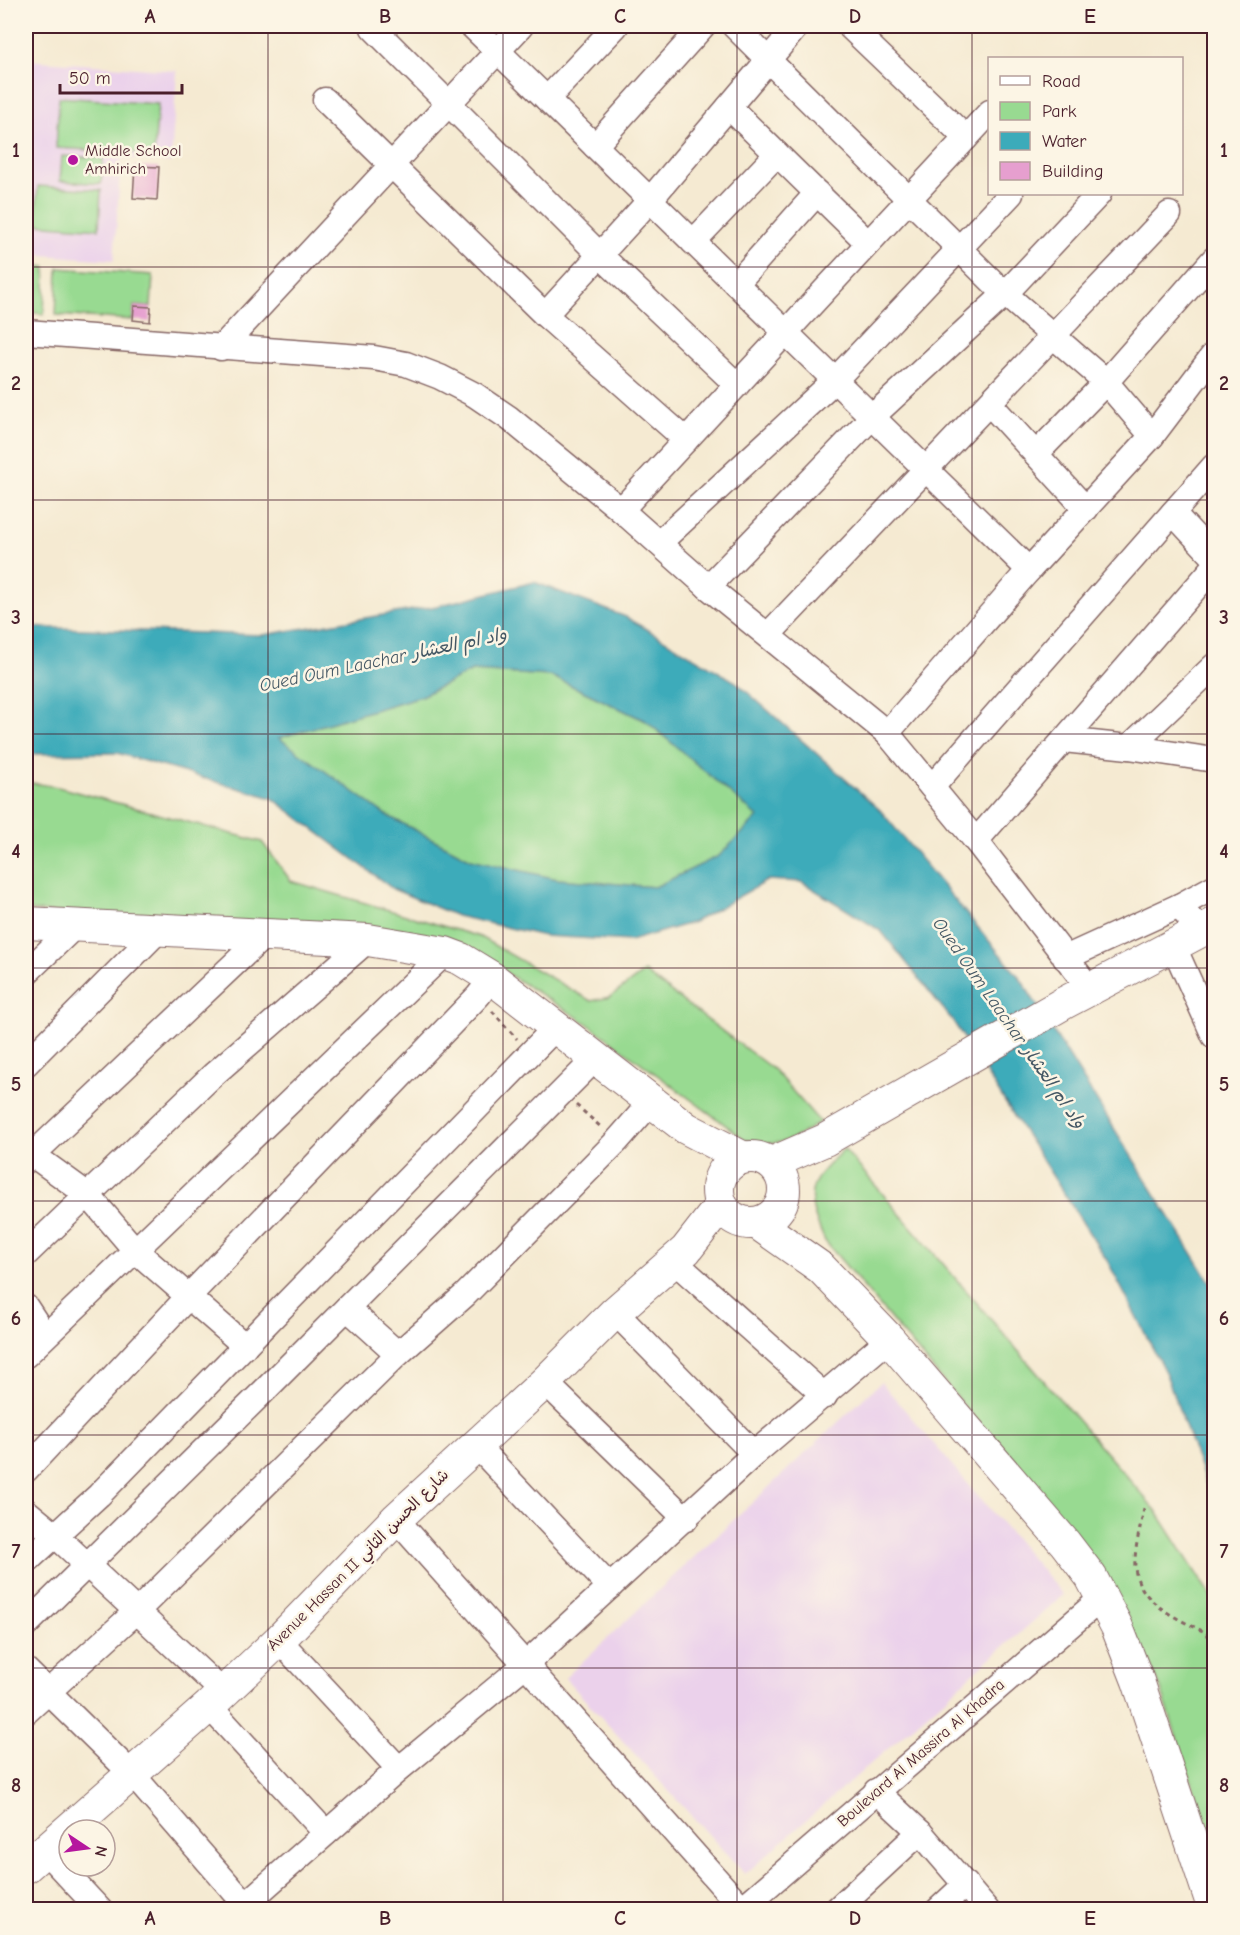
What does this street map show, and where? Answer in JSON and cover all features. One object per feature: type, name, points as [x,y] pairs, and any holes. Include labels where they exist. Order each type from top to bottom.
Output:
[{"type":"main road","points":[[26,922],[74,927],[266,933],[368,940],[445,953],[461,959],[485,987],[557,1026],[686,1128],[742,1157],[752,1156],[779,1185],[821,1268]]},
{"type":"main road","name":"Avenue Hassan II شارع الحسن الثاني","points":[[680,1255],[772,1216],[779,1185],[825,1140],[1077,996],[1208,928]]},
{"type":"main road","points":[[686,1128],[731,1218],[752,1223],[821,1268],[889,1339],[1065,1543],[1103,1597],[1138,1681],[1214,1910]]},
{"type":"main road","name":"Avenue Hassan II شارع الحسن الثاني","points":[[35,1858],[216,1699],[279,1640],[396,1519],[545,1382],[615,1312],[680,1255],[719,1194],[726,1167],[742,1157]]},
{"type":"street","points":[[472,26],[1029,570]]},
{"type":"street","points":[[221,348],[521,26]]},
{"type":"street","points":[[547,99],[616,26]]},
{"type":"street","points":[[596,146],[703,26]]},
{"type":"street","points":[[734,26],[910,197],[1005,294],[1055,335],[1106,382],[1152,436]]},
{"type":"street","points":[[545,315],[650,200],[797,26]]},
{"type":"street","points":[[849,26],[966,138]]},
{"type":"street","points":[[373,28],[450,102],[600,255],[737,385]]},
{"type":"street","points":[[326,100],[545,315],[686,440]]},
{"type":"street","points":[[729,107],[868,243]]},
{"type":"street","points":[[621,510],[988,114]]},
{"type":"street","points":[[693,242],[777,154]]},
{"type":"street","points":[[736,284],[817,193]]},
{"type":"street","points":[[658,543],[835,380],[1010,195]]},
{"type":"street","points":[[708,587],[872,417],[1005,294],[1098,195]]},
{"type":"street","points":[[768,635],[927,471],[1169,214]]},
{"type":"street","points":[[1036,454],[1106,382],[1215,259]]},
{"type":"street","points":[[26,332],[374,358],[406,364],[440,377],[475,395],[509,418],[621,510],[708,587],[887,733],[976,841],[1065,958],[1077,996]]},
{"type":"street","points":[[887,733],[1029,570],[1152,436],[1215,354]]},
{"type":"street","points":[[990,404],[1086,509]]},
{"type":"street","points":[[932,788],[1215,466]]},
{"type":"street","points":[[1173,513],[1215,557]]},
{"type":"street","points":[[976,841],[1215,567]]},
{"type":"street","points":[[1129,747],[1215,666]]},
{"type":"street","points":[[1064,740],[1215,760]]},
{"type":"street","points":[[1065,958],[1215,887]]},
{"type":"street","points":[[1179,906],[1208,928]]},
{"type":"street","points":[[26,974],[74,927]]},
{"type":"street","points":[[26,1064],[159,930]]},
{"type":"street","points":[[245,1346],[135,1250],[88,1195],[27,1156],[266,933]]},
{"type":"street","points":[[26,1254],[213,1075],[368,940]]},
{"type":"street","points":[[1173,945],[1215,1036]]},
{"type":"street","points":[[26,1356],[445,953]]},
{"type":"street","points":[[26,1470],[485,987]]},
{"type":"street","points":[[26,1562],[99,1495],[557,1026]]},
{"type":"street","points":[[26,1625],[563,1094],[597,1057]]},
{"type":"street","points":[[26,1712],[47,1690],[137,1611],[398,1354],[465,1296],[617,1141],[653,1100]]},
{"type":"street","points":[[680,1255],[825,1396]]},
{"type":"street","points":[[26,1308],[45,1336]]},
{"type":"street","points":[[347,1308],[398,1354]]},
{"type":"street","points":[[615,1312],[754,1454]]},
{"type":"street","points":[[26,1670],[132,1774],[242,1907],[399,1769],[526,1664],[754,1454],[825,1396],[889,1339]]},
{"type":"street","points":[[545,1382],[686,1519]]},
{"type":"street","points":[[475,1444],[610,1587]]},
{"type":"street","points":[[26,1511],[56,1535],[86,1566],[137,1611],[216,1699],[326,1833]]},
{"type":"street","points":[[396,1519],[741,1909]]},
{"type":"street","name":"Boulevard Al Massira Al Khadra","points":[[741,1909],[1103,1597]]},
{"type":"street","points":[[279,1640],[399,1769]]},
{"type":"street","points":[[876,1791],[920,1832],[987,1910]]},
{"type":"street","points":[[836,1910],[920,1832]]},
{"type":"street","points":[[35,1858],[100,1910]]},
{"type":"street","points":[[938,1910],[966,1884]]},
{"type":"path","points":[[485,987],[531,1055]]},
{"type":"path","points":[[563,1094],[617,1141]]},
{"type":"path","points":[[1143,1508],[1135,1561],[1142,1593],[1174,1618],[1207,1633],[1215,1653]]},
{"type":"shaded area","name":"Middle School Amhirich","points":[[26,60],[177,71],[171,162],[121,158],[114,260],[26,254]]},
{"type":"shaded area","points":[[881,1382],[1063,1595],[745,1874],[565,1678]]},
{"type":"green space","points":[[59,97],[158,104],[154,154],[56,148]]},
{"type":"green space","points":[[62,156],[103,158],[101,184],[60,181]]},
{"type":"green space","points":[[38,186],[101,190],[99,229],[35,224]]},
{"type":"green space","points":[[26,265],[46,267],[44,314],[26,312]]},
{"type":"green space","points":[[58,268],[153,275],[151,307],[134,306],[133,320],[56,315]]},
{"type":"green space","points":[[472,671],[551,676],[646,721],[759,817],[719,856],[655,887],[557,879],[471,859],[386,815],[278,738],[421,696]]},
{"type":"green space","points":[[26,782],[58,787],[262,842],[291,881],[480,937],[591,1001],[610,997],[644,972],[774,1070],[820,1122],[793,1138],[777,1143],[746,1140],[585,1022],[476,954],[26,910]]},
{"type":"green space","points":[[844,1149],[1157,1512],[1214,1601],[1214,1850],[1160,1686],[1104,1572],[825,1241],[813,1211],[812,1190],[822,1171]]},
{"type":"water","name":"Oued Oum Laachar واد ام العشار","points":[[534,582],[626,617],[736,682],[880,810],[1020,978],[1214,1288],[1214,1505],[1166,1374],[1108,1262],[953,1021],[881,931],[802,882],[768,880],[694,922],[630,941],[544,936],[457,916],[393,889],[272,798],[117,753],[26,754],[26,627],[263,635],[437,606]],"holes":[[[472,671],[551,676],[646,721],[758,817],[719,856],[655,887],[557,879],[471,859],[386,815],[279,738],[421,696]]]},
{"type":"building","points":[[135,166],[159,167],[157,200],[133,198]]},
{"type":"building","points":[[134,306],[151,307],[150,322],[133,320]]},
{"type":"place","name":"Middle School Amhirich","points":[[73,160]]}]
